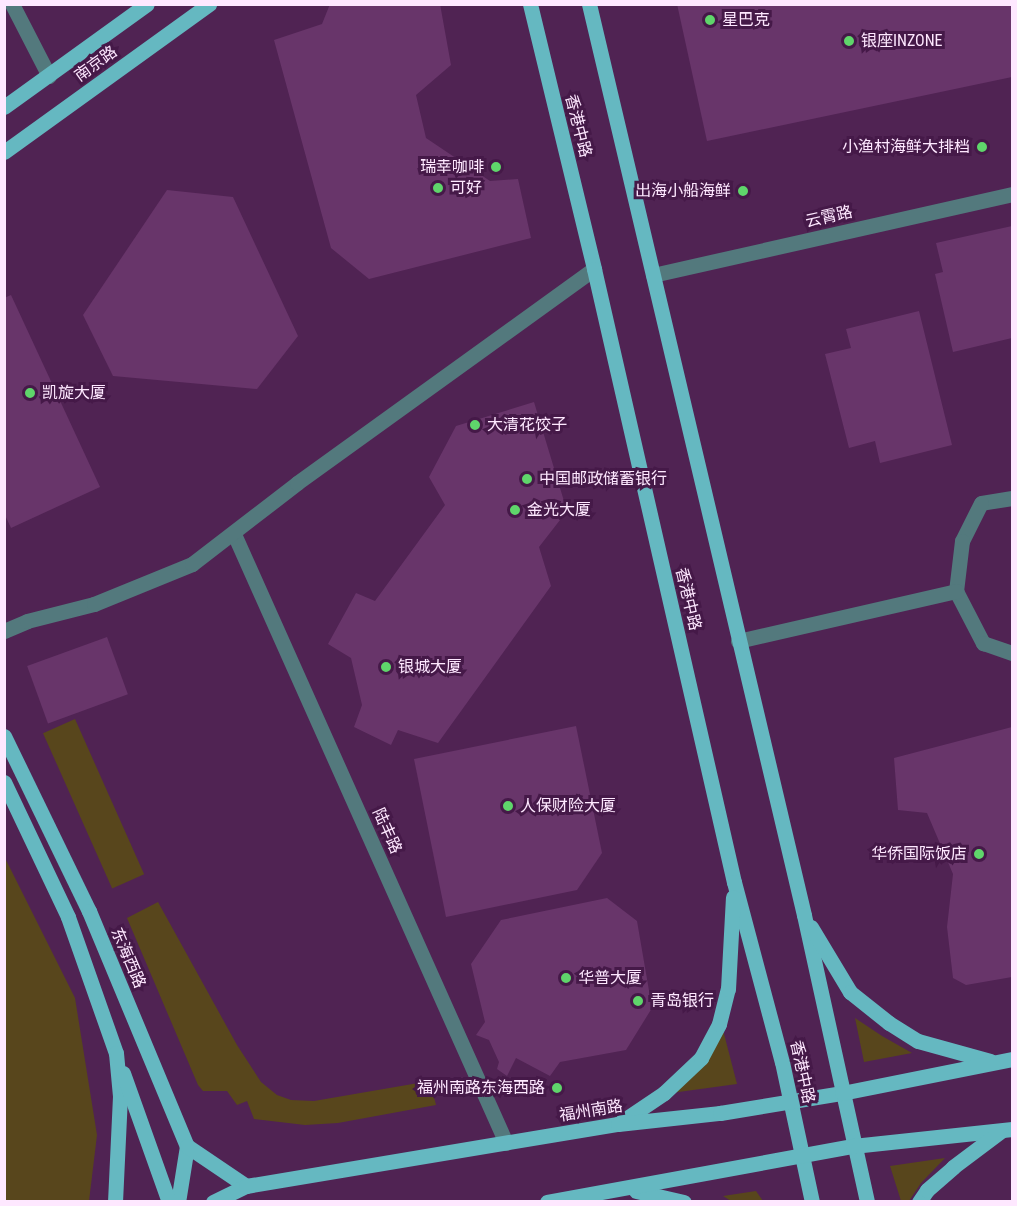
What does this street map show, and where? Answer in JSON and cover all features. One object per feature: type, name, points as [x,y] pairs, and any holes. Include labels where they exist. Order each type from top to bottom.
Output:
[{"type":"main road","name":"南京路","points":[[4,107],[147,4]]},
{"type":"main road","name":"南京路","points":[[4,152],[209,4]]},
{"type":"main road","points":[[589,4],[804,915],[867,1202]]},
{"type":"main road","name":"香港中路","points":[[528,8],[594,269],[734,882],[782,1062],[813,1202]]},
{"type":"main road","name":"东海西路","points":[[4,736],[88,911],[187,1146]]},
{"type":"main road","points":[[4,782],[68,917],[169,1202]]},
{"type":"main road","points":[[618,1124],[664,1094],[701,1058],[719,1024],[728,989],[734,882]]},
{"type":"main road","points":[[804,915],[850,992],[889,1023],[918,1041],[993,1062]]},
{"type":"main road","points":[[115,1202],[120,1096],[116,1053]]},
{"type":"main road","name":"福州南路","points":[[213,1202],[246,1186],[618,1124],[842,1093],[1012,1059]]},
{"type":"main road","points":[[548,1202],[853,1146],[1007,1130]]},
{"type":"main road","points":[[919,1202],[927,1190],[953,1167],[1007,1130]]},
{"type":"main road","points":[[178,1202],[187,1146],[246,1186]]},
{"type":"main road","points":[[627,1189],[684,1202]]},
{"type":"street","points":[[12,4],[49,76]]},
{"type":"street","name":"云霄路","points":[[653,275],[1012,194]]},
{"type":"street","points":[[4,631],[27,621],[94,604],[192,564],[234,534],[297,483],[594,269]]},
{"type":"street","points":[[1012,498],[981,503],[962,542],[956,591],[983,643],[1012,652]]},
{"type":"street","name":"陆丰路","points":[[234,534],[506,1143]]},
{"type":"street","points":[[738,641],[956,591]]},
{"type":"shaded area","points":[[75,719],[144,874],[112,889],[43,733]]},
{"type":"shaded area","points":[[4,856],[75,998],[97,1135],[89,1201],[5,1201]]},
{"type":"shaded area","points":[[158,902],[237,1045],[261,1082],[277,1095],[291,1100],[314,1101],[430,1081],[436,1105],[338,1123],[305,1125],[254,1119],[247,1101],[237,1105],[227,1091],[203,1091],[198,1085],[127,918]]},
{"type":"shaded area","points":[[855,1018],[882,1036],[912,1053],[864,1062]]},
{"type":"shaded area","points":[[722,1026],[737,1084],[664,1094]]},
{"type":"shaded area","points":[[945,1158],[921,1183],[909,1201],[901,1201],[890,1166]]},
{"type":"shaded area","points":[[756,1191],[763,1201],[731,1201],[723,1196]]},
{"type":"building","points":[[330,4],[440,4],[451,65],[416,95],[426,138],[490,181],[518,179],[531,238],[369,279],[331,248],[274,40],[322,24]]},
{"type":"building","name":"银座INZONE","points":[[677,4],[1012,4],[1012,77],[707,141]]},
{"type":"building","points":[[167,190],[233,197],[298,336],[257,389],[113,376],[83,315]]},
{"type":"building","points":[[1012,226],[1012,338],[953,352],[935,274],[943,272],[936,243]]},
{"type":"building","name":"凯旋大厦","points":[[11,295],[100,487],[11,528],[4,513],[4,298]]},
{"type":"building","points":[[919,311],[952,445],[880,463],[875,441],[849,448],[825,354],[851,348],[846,329]]},
{"type":"building","points":[[534,402],[567,511],[539,547],[551,586],[438,743],[398,730],[391,745],[354,727],[362,705],[351,658],[328,644],[356,593],[375,601],[445,505],[429,477],[456,426]]},
{"type":"building","points":[[107,637],[128,694],[48,723],[27,666]]},
{"type":"building","name":"人保财险大厦","points":[[576,726],[602,853],[577,890],[446,917],[414,759]]},
{"type":"building","points":[[1012,727],[1012,977],[966,985],[953,978],[947,927],[953,874],[927,813],[898,810],[894,758]]},
{"type":"building","points":[[607,898],[637,921],[652,1008],[626,1050],[560,1062],[550,1076],[516,1058],[507,1076],[497,1069],[499,1062],[489,1040],[476,1035],[485,1022],[471,964],[501,920]]},
{"type":"place","name":"星巴克","points":[[710,20]]},
{"type":"place","name":"银座INZONE","points":[[849,41]]},
{"type":"place","name":"小渔村海鲜大排档","points":[[982,147]]},
{"type":"place","name":"瑞幸咖啡","points":[[496,167]]},
{"type":"place","name":"可好","points":[[438,188]]},
{"type":"place","name":"出海小船海鲜","points":[[743,191]]},
{"type":"place","name":"凯旋大厦","points":[[30,393]]},
{"type":"place","name":"大清花饺子","points":[[475,425]]},
{"type":"place","name":"中国邮政储蓄银行","points":[[527,479]]},
{"type":"place","name":"金光大厦","points":[[515,510]]},
{"type":"place","name":"银城大厦","points":[[386,667]]},
{"type":"place","name":"人保财险大厦","points":[[508,806]]},
{"type":"place","name":"华侨国际饭店","points":[[979,854]]},
{"type":"place","name":"华普大厦","points":[[566,978]]},
{"type":"place","name":"青岛银行","points":[[638,1001]]},
{"type":"place","name":"福州南路东海西路","points":[[557,1088]]}]
